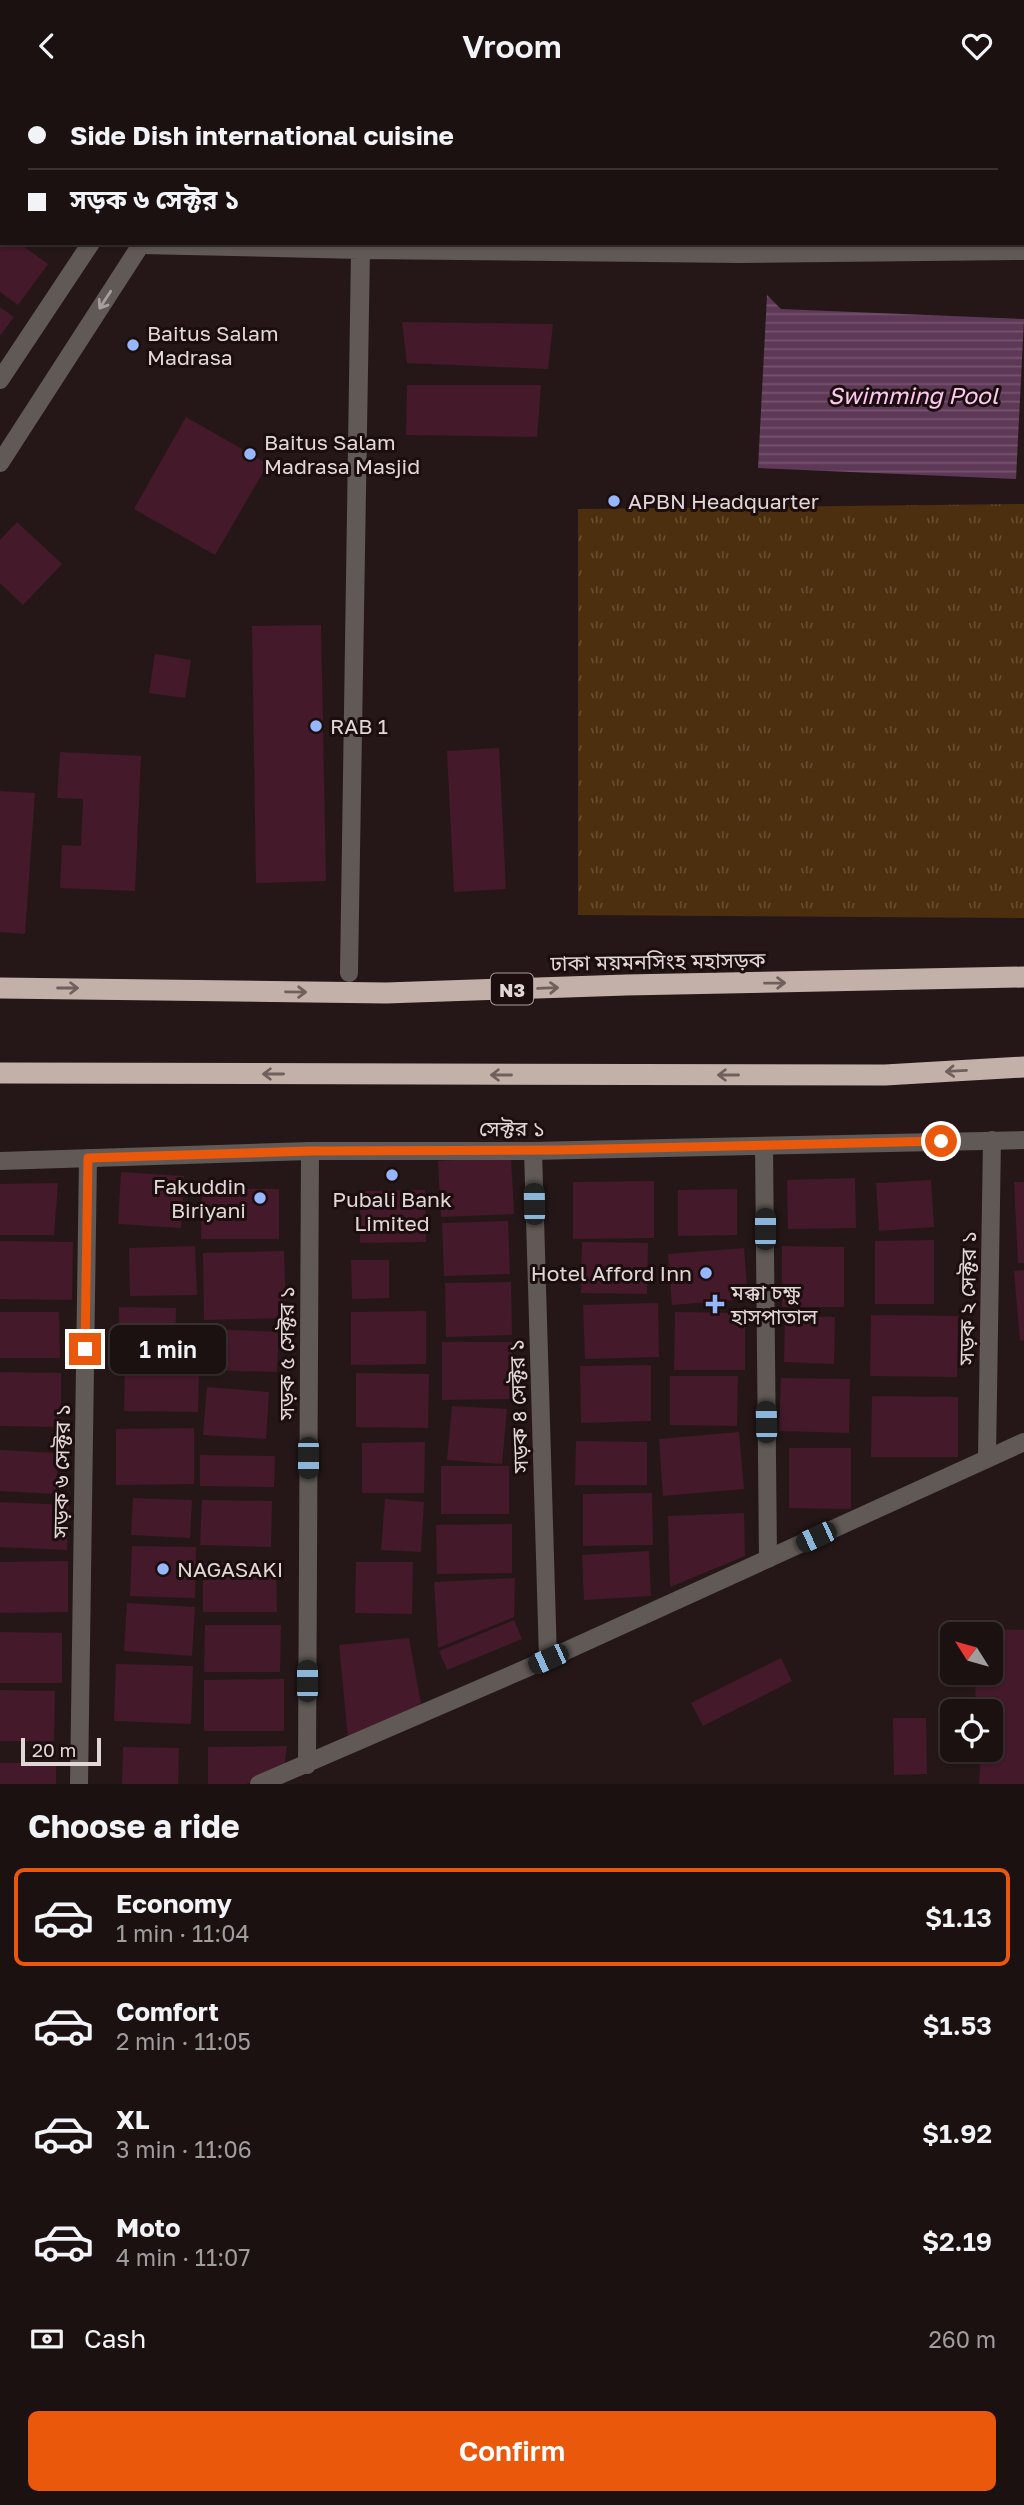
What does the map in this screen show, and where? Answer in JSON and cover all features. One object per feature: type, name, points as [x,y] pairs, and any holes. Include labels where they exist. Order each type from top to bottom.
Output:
[{"type":"highway","name":"ঢাকা ময়মনসিংহ মহাসড়ক","points":[[0,988],[386,993],[1024,977]]},
{"type":"highway","points":[[0,1073],[885,1075],[1024,1067]]},
{"type":"street","points":[[0,380],[89,245]]},
{"type":"street","points":[[0,463],[141,245]]},
{"type":"street","points":[[178,245],[360,250],[352,834]]},
{"type":"street","points":[[349,973],[361,250],[728,254],[1024,251]]},
{"type":"street","name":"সড়ক ২ সেক্টর ১","points":[[987,1457],[992,1140]]},
{"type":"street","name":"সেক্টর ১","points":[[0,1161],[310,1151],[533,1151],[1024,1140]]},
{"type":"street","points":[[764,1147],[768,1559]]},
{"type":"street","name":"সড়ক ৫ সেক্টর ১","points":[[307,1765],[310,1151]]},
{"type":"street","name":"সড়ক ৪ সেক্টর ১","points":[[533,1151],[548,1659]]},
{"type":"street","name":"সড়ক ৬ সেক্টর ১","points":[[79,1784],[88,1158]]},
{"type":"street","points":[[259,1784],[548,1659],[1024,1442]]},
{"type":"green space","points":[[1024,504],[1024,918],[578,915],[578,509]]},
{"type":"water","name":"Swimming Pool","points":[[767,295],[781,309],[1024,319],[1016,479],[758,468]]},
{"type":"building","points":[[0,245],[22,245],[48,264],[18,305],[0,292]]},
{"type":"building","points":[[0,307],[14,317],[0,336]]},
{"type":"building","points":[[402,322],[553,324],[548,369],[407,363]]},
{"type":"building","points":[[407,385],[541,385],[537,437],[406,435]]},
{"type":"building","points":[[186,417],[268,464],[215,555],[134,509]]},
{"type":"building","points":[[17,522],[62,564],[23,605],[0,583],[0,540]]},
{"type":"building","points":[[321,625],[326,881],[256,883],[252,626]]},
{"type":"building","points":[[155,654],[191,660],[185,698],[149,693]]},
{"type":"building","points":[[499,748],[506,889],[454,892],[447,751]]},
{"type":"building","points":[[60,752],[141,756],[135,891],[60,888],[62,845],[81,846],[83,799],[57,798]]},
{"type":"building","points":[[0,791],[35,793],[25,934],[0,932]]},
{"type":"building","points":[[511,1157],[514,1214],[441,1217],[438,1161]]},
{"type":"building","points":[[121,1172],[184,1176],[181,1228],[118,1224]]},
{"type":"building","points":[[855,1178],[856,1228],[788,1229],[787,1180]]},
{"type":"building","points":[[931,1180],[934,1227],[879,1231],[876,1183]]},
{"type":"building","points":[[654,1181],[654,1238],[573,1239],[573,1182]]},
{"type":"building","points":[[1014,1182],[1024,1182],[1024,1263],[1018,1263]]},
{"type":"building","points":[[58,1183],[54,1235],[0,1235],[0,1184]]},
{"type":"building","points":[[202,1189],[279,1189],[279,1239],[201,1239]]},
{"type":"building","points":[[737,1189],[737,1235],[678,1236],[678,1190]]},
{"type":"building","points":[[425,1190],[426,1242],[360,1243],[360,1191]]},
{"type":"building","points":[[508,1221],[510,1274],[444,1276],[442,1223]]},
{"type":"building","points":[[934,1240],[934,1304],[875,1304],[875,1241]]},
{"type":"building","points":[[0,1241],[73,1242],[72,1300],[0,1299]]},
{"type":"building","points":[[582,1242],[648,1243],[647,1294],[581,1293]]},
{"type":"building","points":[[195,1246],[197,1295],[130,1296],[129,1248]]},
{"type":"building","points":[[782,1246],[844,1247],[844,1307],[782,1307]]},
{"type":"building","name":"Hotel Afford Inn","points":[[744,1248],[748,1299],[672,1305],[668,1254]]},
{"type":"building","points":[[284,1251],[286,1318],[204,1320],[203,1253]]},
{"type":"building","points":[[351,1260],[389,1260],[389,1298],[352,1299]]},
{"type":"building","points":[[1024,1270],[1024,1340],[1020,1341],[1014,1271]]},
{"type":"building","points":[[511,1282],[512,1335],[446,1337],[445,1283]]},
{"type":"building","points":[[658,1303],[659,1357],[585,1359],[583,1305]]},
{"type":"building","points":[[119,1307],[176,1308],[175,1358],[118,1357]]},
{"type":"building","points":[[426,1311],[426,1364],[351,1365],[351,1312]]},
{"type":"building","points":[[0,1312],[59,1312],[60,1358],[0,1358]]},
{"type":"building","points":[[675,1312],[745,1313],[745,1370],[674,1370]]},
{"type":"building","points":[[871,1315],[958,1316],[957,1377],[870,1376]]},
{"type":"building","points":[[785,1316],[835,1317],[834,1364],[784,1362]]},
{"type":"building","points":[[210,1329],[279,1332],[277,1372],[209,1370]]},
{"type":"building","points":[[442,1342],[512,1342],[512,1399],[442,1400]]},
{"type":"building","points":[[651,1365],[651,1421],[581,1423],[580,1366]]},
{"type":"building","points":[[125,1366],[199,1367],[198,1412],[124,1411]]},
{"type":"building","points":[[0,1372],[61,1373],[61,1427],[0,1426]]},
{"type":"building","points":[[356,1373],[429,1374],[428,1428],[356,1427]]},
{"type":"building","points":[[670,1376],[738,1376],[737,1426],[670,1425]]},
{"type":"building","points":[[781,1378],[850,1379],[849,1433],[779,1431]]},
{"type":"building","points":[[207,1387],[269,1392],[266,1439],[203,1435]]},
{"type":"building","points":[[872,1396],[958,1397],[958,1457],[871,1457]]},
{"type":"building","points":[[452,1406],[507,1409],[502,1464],[447,1460]]},
{"type":"building","points":[[194,1428],[194,1484],[116,1485],[116,1429]]},
{"type":"building","points":[[739,1432],[744,1489],[663,1496],[659,1439]]},
{"type":"building","points":[[576,1441],[647,1442],[647,1485],[575,1485]]},
{"type":"building","points":[[425,1442],[424,1493],[362,1493],[362,1443]]},
{"type":"building","points":[[789,1448],[851,1448],[851,1509],[789,1508]]},
{"type":"building","points":[[0,1450],[58,1453],[56,1494],[0,1491]]},
{"type":"building","points":[[200,1455],[275,1456],[274,1487],[200,1486]]},
{"type":"building","points":[[441,1466],[509,1466],[509,1514],[441,1514]]},
{"type":"building","points":[[652,1493],[653,1545],[583,1546],[583,1494]]},
{"type":"building","points":[[133,1498],[192,1500],[190,1538],[131,1535]]},
{"type":"building","points":[[385,1499],[424,1502],[421,1552],[381,1550]]},
{"type":"building","points":[[202,1500],[272,1501],[271,1547],[200,1545]]},
{"type":"building","points":[[0,1502],[69,1505],[67,1550],[0,1547]]},
{"type":"building","points":[[744,1513],[745,1556],[670,1587],[668,1516]]},
{"type":"building","points":[[512,1524],[512,1573],[437,1574],[436,1525]]},
{"type":"building","points":[[132,1546],[196,1547],[195,1598],[130,1596]]},
{"type":"building","points":[[649,1551],[651,1596],[584,1600],[582,1555]]},
{"type":"building","points":[[68,1561],[68,1612],[0,1613],[0,1562]]},
{"type":"building","points":[[356,1562],[413,1562],[412,1614],[355,1613]]},
{"type":"building","points":[[203,1563],[276,1563],[277,1612],[203,1612]]},
{"type":"building","points":[[515,1578],[514,1617],[438,1648],[434,1582]]},
{"type":"building","points":[[127,1603],[195,1607],[192,1656],[124,1651]]},
{"type":"building","points":[[514,1620],[522,1639],[447,1670],[439,1651]]},
{"type":"building","points":[[205,1625],[281,1625],[280,1672],[204,1672]]},
{"type":"building","points":[[1003,1630],[1024,1630],[1024,1784],[979,1784],[980,1762],[1003,1762],[1003,1699],[975,1699],[976,1685],[1003,1685]]},
{"type":"building","points":[[0,1632],[62,1633],[62,1683],[0,1683]]},
{"type":"building","points":[[409,1638],[422,1709],[348,1738],[339,1645]]},
{"type":"building","points":[[781,1658],[792,1681],[703,1726],[691,1703]]},
{"type":"building","points":[[116,1664],[193,1666],[191,1724],[114,1721]]},
{"type":"building","points":[[284,1679],[284,1731],[204,1731],[204,1680]]},
{"type":"building","points":[[0,1690],[55,1691],[54,1741],[0,1741]]},
{"type":"building","points":[[893,1718],[926,1718],[927,1774],[894,1775]]},
{"type":"building","points":[[287,1746],[284,1771],[246,1784],[208,1784],[208,1747]]},
{"type":"building","points":[[123,1747],[179,1748],[178,1784],[122,1784]]},
{"type":"building","points":[[0,1763],[56,1763],[56,1784],[0,1784]]},
{"type":"place","name":"Baitus Salam Madrasa","points":[[133,345]]},
{"type":"place","name":"Baitus Salam Madrasa Masjid","points":[[250,454]]},
{"type":"place","name":"APBN Headquarter","points":[[614,501]]},
{"type":"place","name":"RAB 1","points":[[316,726]]},
{"type":"place","name":"Pubali Bank Limited","points":[[392,1175]]},
{"type":"place","name":"Fakuddin Biriyani","points":[[260,1198]]},
{"type":"place","name":"Hotel Afford Inn","points":[[706,1273]]},
{"type":"place","name":"মক্কা চক্ষু হাসপাতাল","points":[[715,1304]]},
{"type":"place","name":"NAGASAKI","points":[[163,1569]]},
{"type":"route","points":[[85,1349],[88,1158],[310,1151],[764,1147],[941,1141]]}]
